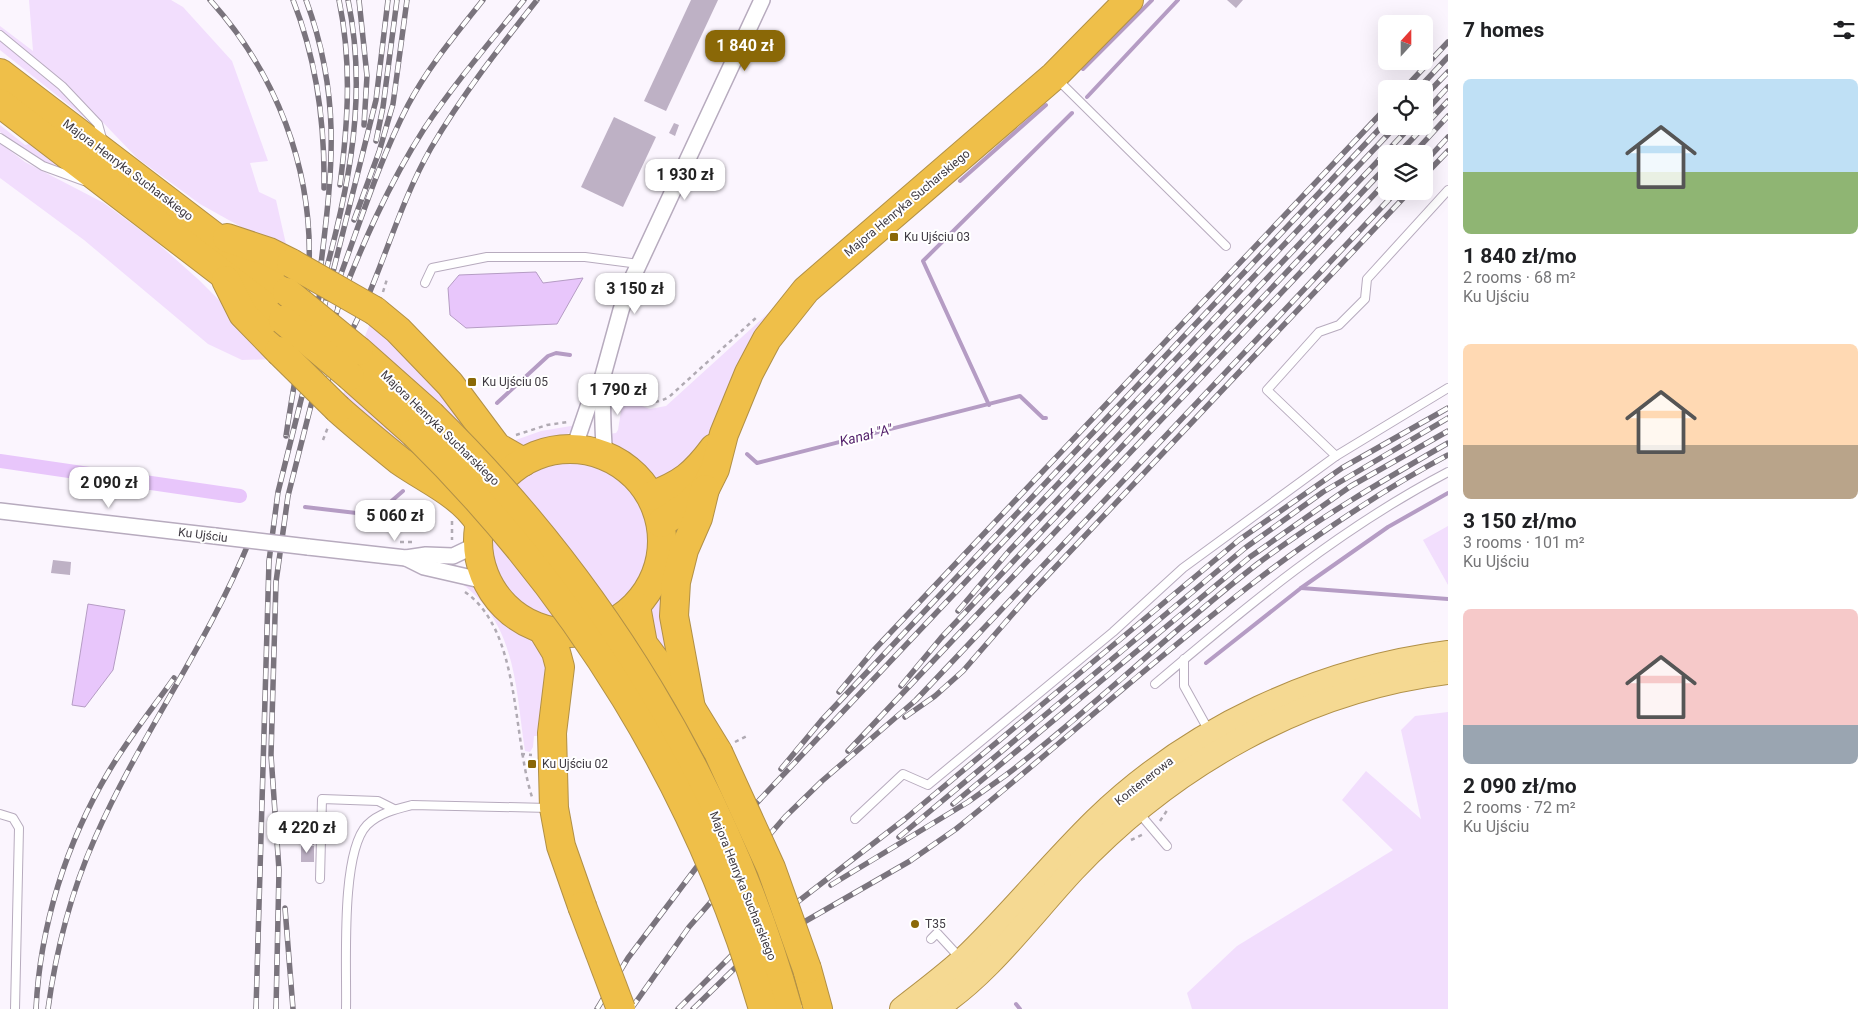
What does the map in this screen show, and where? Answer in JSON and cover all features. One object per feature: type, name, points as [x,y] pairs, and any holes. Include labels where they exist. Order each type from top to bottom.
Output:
[{"type":"highway","name":"Majora Henryka Sucharskiego","points":[[661,523],[687,506],[705,489],[715,469],[724,434],[749,373],[767,339],[806,290],[1054,76],[1129,0]]},
{"type":"highway","name":"Majora Henryka Sucharskiego","points":[[0,73],[287,292],[355,363],[423,424],[499,485],[564,564],[605,620],[664,713],[698,777],[729,844],[766,939],[788,1009]]},
{"type":"highway","name":"Majora Henryka Sucharskiego","points":[[0,103],[283,320],[355,363]]},
{"type":"highway","points":[[209,232],[269,252],[375,311],[398,330],[450,384],[497,447],[523,462]]},
{"type":"highway","points":[[221,272],[243,314],[279,351],[333,417],[459,500],[471,510],[477,534]]},
{"type":"highway","name":"Majora Henryka Sucharskiego","points":[[423,424],[481,502],[535,566],[592,644],[632,706],[703,844],[736,927],[763,1009]]},
{"type":"highway","name":"Majora Henryka Sucharskiego","points":[[651,496],[684,481],[702,464],[724,434]]},
{"type":"highway","points":[[572,435],[630,470],[651,496],[661,523],[660,558],[654,576],[636,606],[606,626],[593,630],[567,633],[542,629],[529,624],[473,585],[477,534],[492,491],[501,479],[523,462],[572,435]]},
{"type":"highway","points":[[691,708],[674,616],[676,582],[684,550],[698,518],[705,489]]},
{"type":"highway","points":[[636,606],[643,644],[723,749],[771,868],[795,934],[818,1009]]},
{"type":"highway","points":[[542,629],[556,652],[560,667],[542,801],[561,846],[621,1009]]},
{"type":"main road","name":"Kontenerowa","points":[[934,1009],[964,985],[998,952],[1074,870],[1130,803],[1153,772],[1211,734],[1273,702],[1327,681],[1381,665],[1448,653]]},
{"type":"main road","name":"Kontenerowa","points":[[902,1009],[963,960],[1090,826],[1273,723],[1356,692],[1448,672]]},
{"type":"street","points":[[572,435],[602,379],[621,310],[639,264],[762,0]]},
{"type":"street","points":[[602,379],[604,413],[602,427],[605,455]]},
{"type":"street","name":"Ku Ujściu","points":[[0,511],[406,558],[426,555],[453,556],[477,534]]},
{"type":"street","name":"Ku Ujściu","points":[[406,558],[424,567],[473,585]]},
{"type":"lane","points":[[0,35],[62,86],[98,124],[106,154]]},
{"type":"lane","points":[[1054,76],[1226,246]]},
{"type":"lane","points":[[0,138],[24,155],[57,173],[112,189]]},
{"type":"lane","points":[[1336,456],[1267,390],[1319,332],[1339,325],[1365,299],[1367,279],[1448,190]]},
{"type":"lane","points":[[425,283],[432,268],[487,257],[585,257],[639,264]]},
{"type":"lane","points":[[855,819],[903,774],[928,785],[1113,632],[1183,568],[1336,456],[1448,388]]},
{"type":"lane","points":[[1155,684],[1248,606],[1313,555],[1415,489],[1448,472]]},
{"type":"lane","points":[[1184,660],[1184,686],[1211,734]]},
{"type":"lane","points":[[320,879],[322,799],[378,801],[394,809]]},
{"type":"lane","points":[[346,1009],[349,884],[356,843],[366,826],[377,817],[394,809],[432,805],[542,801]]},
{"type":"lane","points":[[1130,803],[1167,846]]},
{"type":"lane","points":[[0,814],[13,818],[19,828],[15,1009]]},
{"type":"lane","points":[[931,939],[937,934],[963,960]]},
{"type":"path","points":[[614,402],[615,394],[630,396],[653,403],[669,398],[763,312]]},
{"type":"path","points":[[323,440],[333,417]]},
{"type":"path","points":[[510,437],[540,427],[572,435]]},
{"type":"path","points":[[473,585],[482,608],[501,641],[521,754],[542,801]]},
{"type":"path","points":[[723,749],[749,735]]},
{"type":"path","points":[[521,754],[534,755]]},
{"type":"path","points":[[1128,840],[1138,839],[1152,828],[1165,815],[1170,804]]},
{"type":"shaded area","points":[[29,0],[171,0],[183,7],[232,61],[268,161],[250,163],[259,192],[276,200],[288,253],[200,204],[137,158],[68,86],[0,30],[0,26],[33,51]]},
{"type":"shaded area","points":[[0,41],[52,83],[94,125],[0,50]]},
{"type":"shaded area","points":[[0,125],[25,145],[29,144],[61,169],[37,158],[14,143],[0,132]]},
{"type":"shaded area","points":[[0,143],[25,162],[104,203],[154,240],[199,280],[278,359],[242,360],[208,344],[84,240],[0,178]]},
{"type":"shaded area","points":[[536,272],[543,283],[583,278],[557,324],[466,328],[450,315],[448,288],[459,275]]},
{"type":"shaded area","points":[[797,287],[707,449],[658,481],[637,467],[621,453],[610,440],[608,434],[616,433],[618,430],[622,405],[631,402],[650,409],[666,406]]},
{"type":"shaded area","points":[[372,319],[435,376],[483,453],[363,341]]},
{"type":"shaded area","points":[[346,386],[454,487],[341,401]]},
{"type":"shaded area","points":[[577,425],[566,435],[545,443],[522,448],[513,441],[541,431]]},
{"type":"shaded area","points":[[567,461],[596,466],[619,477],[636,495],[646,516],[648,540],[644,564],[632,588],[611,609],[512,484],[538,468]]},
{"type":"shaded area","points":[[681,515],[679,681],[645,619],[663,579],[674,530]]},
{"type":"shaded area","points":[[1448,526],[1448,585],[1423,540]]},
{"type":"shaded area","points":[[491,528],[564,621],[532,610],[508,590],[493,562],[490,545]]},
{"type":"shaded area","points":[[457,580],[476,586],[498,614],[534,637],[547,653],[547,696],[538,736],[534,736],[533,747],[530,752],[525,751],[515,679],[502,635],[492,615],[477,597]]},
{"type":"shaded area","points":[[88,604],[125,610],[113,670],[85,707],[72,705]]},
{"type":"shaded area","points":[[1448,712],[1448,1009],[1192,1009],[1187,993],[1237,946],[1393,850],[1342,800],[1366,771],[1421,819],[1401,730],[1415,716]]},
{"type":"building","points":[[691,0],[718,0],[666,111],[644,101]]},
{"type":"building","points":[[1227,0],[1243,0],[1236,8]]},
{"type":"building","points":[[614,117],[656,137],[623,207],[581,187]]},
{"type":"building","points":[[674,123],[679,125],[675,136],[669,133]]},
{"type":"building","points":[[53,560],[71,562],[70,575],[51,573]]},
{"type":"building","points":[[301,831],[315,832],[314,838],[301,838]]},
{"type":"building","points":[[301,839],[314,840],[314,845],[301,845]]},
{"type":"building","points":[[301,845],[314,846],[314,862],[301,862]]},
{"type":"waterway","points":[[1083,69],[1152,0]]},
{"type":"waterway","points":[[1087,97],[1178,0]]},
{"type":"waterway","points":[[960,181],[1046,105]]},
{"type":"waterway","points":[[989,405],[923,261],[1072,113]]},
{"type":"waterway","name":"Kanał \"A\"","points":[[497,403],[548,356],[556,353],[570,355]]},
{"type":"waterway","name":"Kanał \"A\"","points":[[747,454],[757,463],[1020,396],[1043,418],[1046,418]]},
{"type":"waterway","name":"Kanał \"A\"","points":[[0,461],[240,496]]},
{"type":"waterway","name":"Kanał \"A\"","points":[[305,507],[365,514],[379,512],[403,491]]},
{"type":"waterway","points":[[1206,663],[1301,588],[1388,527],[1448,493]]},
{"type":"waterway","points":[[1301,588],[1448,599]]},
{"type":"waterway","points":[[1016,1004],[1020,1009]]},
{"type":"railway","points":[[210,0],[233,28],[254,59],[271,90],[286,124],[297,158],[304,194],[309,230],[308,288],[286,436]]},
{"type":"railway","points":[[293,0],[308,46],[318,92],[323,140],[324,188]]},
{"type":"railway","points":[[306,0],[325,68],[331,131],[329,195],[321,264]]},
{"type":"railway","points":[[339,0],[346,47],[347,70],[347,115],[340,185]]},
{"type":"railway","points":[[303,357],[338,224],[353,136],[356,92],[355,46],[348,0]]},
{"type":"railway","points":[[359,0],[367,76],[364,125]]},
{"type":"railway","points":[[256,1009],[269,561],[278,492],[376,100],[388,0]]},
{"type":"railway","points":[[376,141],[383,107],[397,0]]},
{"type":"railway","points":[[354,220],[379,152],[393,104],[407,0]]},
{"type":"railway","points":[[338,282],[379,170],[408,105],[433,64],[483,0]]},
{"type":"railway","points":[[338,307],[376,216],[411,150],[472,63],[524,0]]},
{"type":"railway","points":[[317,404],[366,301],[412,185],[431,148],[468,91],[537,0]]},
{"type":"railway","points":[[1412,80],[1448,42]]},
{"type":"railway","points":[[1426,80],[1448,57]]},
{"type":"railway","points":[[1433,88],[1448,72]]},
{"type":"railway","points":[[1433,103],[1448,87]]},
{"type":"railway","points":[[1406,145],[1448,101]]},
{"type":"railway","points":[[839,692],[874,650],[1378,116]]},
{"type":"railway","points":[[1421,145],[1448,116]]},
{"type":"railway","points":[[781,769],[821,721],[1378,130]]},
{"type":"railway","points":[[597,1009],[628,958],[699,864],[1388,135]]},
{"type":"railway","points":[[958,611],[1009,551],[1402,135]]},
{"type":"railway","points":[[1433,153],[1448,137]]},
{"type":"railway","points":[[1433,167],[1448,151]]},
{"type":"railway","points":[[901,686],[941,638],[1378,175]]},
{"type":"railway","points":[[848,751],[1378,190]]},
{"type":"railway","points":[[631,1009],[689,927],[785,817],[822,781],[916,700],[1388,200]]},
{"type":"railway","points":[[905,717],[935,696],[963,671],[1031,593],[1402,200]]},
{"type":"railway","points":[[276,1009],[279,870],[271,755],[276,582],[288,496],[327,342],[340,302]]},
{"type":"railway","points":[[678,1009],[743,944],[905,819],[1239,540],[1342,468],[1448,408]]},
{"type":"railway","points":[[899,837],[1245,548],[1323,492],[1448,418]]},
{"type":"railway","points":[[953,804],[1250,557],[1351,486],[1448,431]]},
{"type":"railway","points":[[831,885],[968,802],[1006,775],[1069,724],[1224,591],[1279,548],[1350,501],[1448,443]]},
{"type":"railway","points":[[693,1009],[735,968],[778,937],[910,861],[956,829],[1134,679],[1254,582],[1317,536],[1381,494],[1448,455]]},
{"type":"railway","points":[[48,1009],[55,965],[65,922],[86,858],[132,763],[214,617],[249,542]]},
{"type":"railway","points":[[36,1009],[43,947],[50,916],[68,856],[80,827],[116,759],[174,678]]},
{"type":"railway","points":[[285,908],[293,1009]]},
{"type":"place","name":"Ku Ujściu 03","points":[[894,237]]},
{"type":"place","name":"Ku Ujściu 05","points":[[472,382]]},
{"type":"place","name":"Ku Ujściu 02","points":[[532,764]]},
{"type":"place","name":"T35","points":[[915,924]]}]
